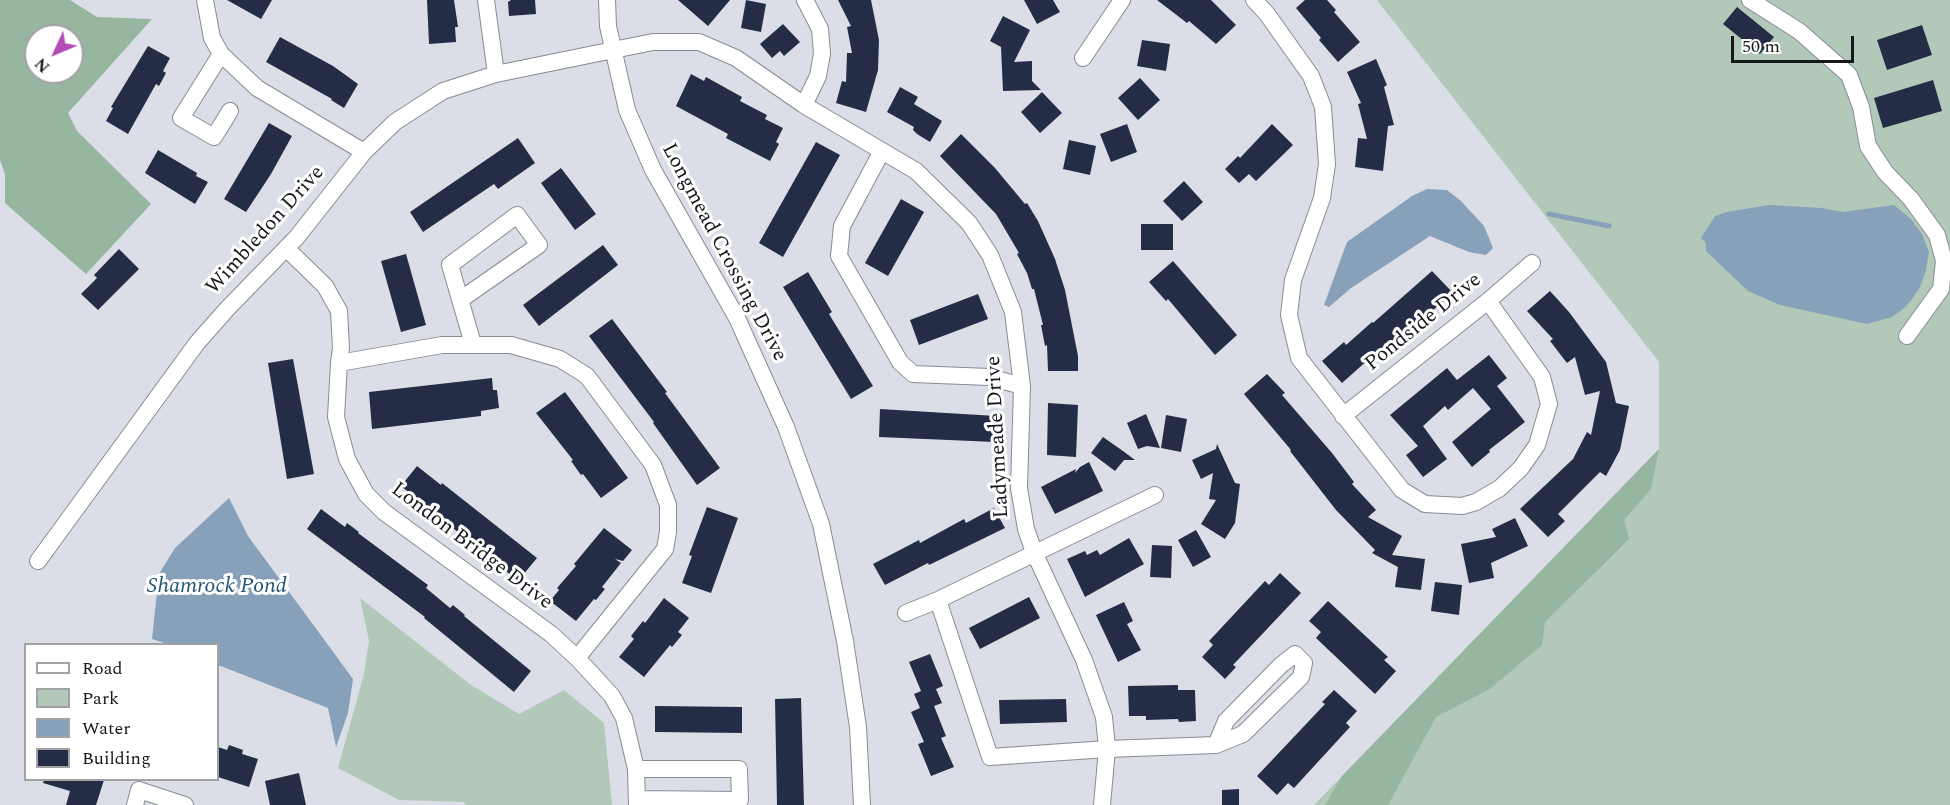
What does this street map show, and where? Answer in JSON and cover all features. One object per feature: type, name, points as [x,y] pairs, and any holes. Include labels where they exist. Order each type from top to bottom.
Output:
[{"type":"street","points":[[205,0],[212,38],[221,54],[257,88],[364,152]]},
{"type":"street","points":[[486,0],[496,74]]},
{"type":"street","name":"Longmead Crossing Drive","points":[[607,0],[612,50],[627,111],[653,170],[737,318],[786,427],[821,524],[845,641],[858,727],[862,805]]},
{"type":"street","points":[[804,105],[818,76],[822,54],[820,29],[805,0]]},
{"type":"street","points":[[1083,58],[1122,0]]},
{"type":"street","points":[[1254,0],[1267,14],[1311,76],[1323,107],[1327,164],[1322,198],[1293,280],[1289,315],[1299,358],[1402,490],[1425,504],[1462,506],[1476,502],[1500,488],[1521,468],[1537,445],[1549,404],[1542,377],[1488,301]]},
{"type":"street","points":[[1750,0],[1799,31],[1849,75],[1861,107],[1868,146],[1885,172],[1911,199],[1937,235],[1944,261],[1941,289],[1907,336]]},
{"type":"street","name":"Ladymeade Drive","points":[[612,50],[653,42],[699,42],[736,58],[804,105],[916,171],[969,223],[990,255],[1013,312],[1022,386],[1019,488],[1026,529],[1034,552],[1084,660],[1104,717],[1107,749],[1102,805]]},
{"type":"street","name":"Wimbledon Drive","points":[[38,561],[197,343],[297,237],[364,152],[395,122],[443,91],[496,74],[612,50]]},
{"type":"street","points":[[221,54],[181,117],[214,137],[230,111]]},
{"type":"street","points":[[882,151],[842,226],[839,256],[900,362],[913,374],[989,377],[1022,386]]},
{"type":"street","points":[[460,300],[539,245],[517,215],[450,265],[460,300],[473,344]]},
{"type":"street","name":"London Bridge Drive","points":[[286,248],[325,286],[339,311],[341,348],[336,417],[347,459],[366,494],[384,512],[551,634],[612,696],[624,718],[636,769],[637,802]]},
{"type":"street","name":"Pondside Drive","points":[[1343,416],[1488,301],[1532,263]]},
{"type":"street","points":[[339,363],[442,345],[511,345],[560,359],[587,376],[653,465],[668,505],[668,532],[665,549],[577,658]]},
{"type":"street","points":[[906,613],[938,600],[1155,495]]},
{"type":"street","points":[[938,600],[990,757],[1216,745],[1244,734],[1301,677],[1304,663],[1294,654],[1281,665],[1226,721],[1216,745]]},
{"type":"street","points":[[636,769],[739,769],[740,800],[637,802]]},
{"type":"street","points":[[135,805],[139,790],[184,805]]},
{"type":"green space","points":[[0,0],[70,0],[97,17],[152,19],[68,113],[77,131],[151,204],[86,274],[5,203],[5,174],[0,160]]},
{"type":"green space","points":[[1377,0],[1950,0],[1950,805],[1314,805],[1659,449],[1659,362]]},
{"type":"green space","points":[[1659,449],[1651,489],[1624,520],[1629,539],[1545,622],[1542,645],[1490,689],[1436,717],[1388,805],[1325,805],[1342,776]]},
{"type":"green space","points":[[360,598],[471,685],[519,714],[564,690],[604,723],[612,805],[466,805],[463,802],[399,800],[338,768],[364,674],[369,641]]},
{"type":"water","points":[[1427,189],[1447,190],[1461,201],[1484,226],[1493,248],[1486,255],[1469,252],[1430,236],[1351,288],[1329,307],[1324,305],[1347,242],[1412,196]]},
{"type":"water","points":[[1769,205],[1822,208],[1843,212],[1894,205],[1911,219],[1922,234],[1929,252],[1920,287],[1910,302],[1892,317],[1867,324],[1780,305],[1748,291],[1706,251],[1706,243],[1701,238],[1715,216]]},
{"type":"water","name":"Shamrock Pond","points":[[229,498],[248,536],[353,679],[348,713],[336,747],[328,708],[219,665],[219,643],[164,643],[152,639],[159,574],[175,548]]},
{"type":"building","points":[[227,0],[272,0],[261,19]]},
{"type":"building","points":[[427,0],[454,0],[458,27],[455,27],[456,42],[429,44]]},
{"type":"building","points":[[535,0],[536,14],[509,16],[508,2]]},
{"type":"building","points":[[678,0],[730,0],[708,26]]},
{"type":"building","points":[[746,0],[766,4],[761,32],[741,28]]},
{"type":"building","points":[[838,0],[871,0],[879,40],[878,70],[866,112],[836,103],[842,81],[846,82],[847,53],[852,53],[847,27],[851,26]]},
{"type":"building","points":[[1024,0],[1053,0],[1060,12],[1037,24]]},
{"type":"building","points":[[1157,0],[1211,0],[1236,25],[1216,44],[1189,21],[1187,23]]},
{"type":"building","points":[[1305,0],[1327,0],[1336,10],[1334,12],[1360,42],[1338,62],[1296,8]]},
{"type":"building","points":[[1737,7],[1774,37],[1760,54],[1723,24]]},
{"type":"building","points":[[1003,16],[1030,30],[1014,62],[1032,61],[1032,81],[1041,90],[1003,91],[1001,47],[990,41]]},
{"type":"building","points":[[783,24],[800,42],[784,56],[780,51],[772,58],[760,44]]},
{"type":"building","points":[[1922,25],[1932,55],[1887,70],[1877,40]]},
{"type":"building","points":[[280,37],[333,66],[358,84],[344,108],[266,62]]},
{"type":"building","points":[[1142,40],[1170,44],[1166,71],[1137,66]]},
{"type":"building","points":[[148,46],[170,58],[159,86],[156,84],[128,134],[106,121],[113,108],[111,107]]},
{"type":"building","points":[[1376,59],[1387,85],[1384,87],[1394,125],[1388,126],[1383,171],[1355,167],[1358,138],[1367,139],[1358,104],[1361,103],[1347,72]]},
{"type":"building","points":[[691,74],[704,81],[706,77],[742,97],[740,101],[767,115],[765,119],[783,128],[776,142],[779,144],[770,161],[726,138],[728,134],[676,106]]},
{"type":"building","points":[[1140,78],[1160,100],[1138,120],[1118,98]]},
{"type":"building","points":[[1933,80],[1942,111],[1883,128],[1874,98]]},
{"type":"building","points":[[900,87],[918,97],[914,104],[942,121],[930,142],[917,134],[913,130],[914,127],[887,112]]},
{"type":"building","points":[[1042,92],[1062,113],[1040,133],[1021,112]]},
{"type":"building","points":[[269,123],[292,136],[246,212],[224,199]]},
{"type":"building","points":[[1127,124],[1137,152],[1111,162],[1100,134]]},
{"type":"building","points":[[1272,124],[1293,145],[1256,181],[1249,174],[1239,183],[1225,169],[1238,156],[1240,158]]},
{"type":"building","points":[[961,134],[995,168],[1025,204],[1027,203],[1038,221],[1055,259],[1065,290],[1078,356],[1078,371],[1048,371],[1047,345],[1045,346],[1041,325],[1043,325],[1034,289],[1017,254],[1019,253],[996,214],[940,156]]},
{"type":"building","points":[[518,138],[535,163],[498,189],[494,184],[423,232],[410,212]]},
{"type":"building","points":[[1069,140],[1096,146],[1090,175],[1063,169]]},
{"type":"building","points":[[816,142],[840,155],[783,257],[759,243]]},
{"type":"building","points":[[158,150],[208,182],[195,204],[145,173]]},
{"type":"building","points":[[561,168],[596,214],[575,230],[541,183]]},
{"type":"building","points":[[1184,181],[1203,202],[1182,221],[1163,201]]},
{"type":"building","points":[[901,199],[924,212],[888,276],[865,263]]},
{"type":"building","points":[[1141,224],[1173,224],[1173,250],[1141,250]]},
{"type":"building","points":[[603,245],[618,265],[539,326],[523,305]]},
{"type":"building","points":[[119,249],[139,269],[98,310],[81,294],[97,278],[94,275]]},
{"type":"building","points":[[406,254],[426,325],[401,332],[381,261]]},
{"type":"building","points":[[1173,261],[1237,335],[1215,355],[1168,299],[1166,301],[1149,282]]},
{"type":"building","points":[[1432,271],[1453,293],[1371,362],[1369,359],[1342,383],[1322,361],[1344,342],[1346,345],[1373,323]]},
{"type":"building","points":[[808,272],[832,312],[829,314],[873,386],[851,399],[783,287]]},
{"type":"building","points":[[1550,291],[1569,312],[1606,362],[1616,403],[1629,406],[1620,450],[1606,476],[1600,472],[1558,514],[1565,521],[1548,537],[1520,509],[1573,459],[1587,432],[1591,435],[1600,391],[1585,395],[1575,357],[1567,363],[1550,341],[1553,339],[1527,311]]},
{"type":"building","points":[[978,294],[988,319],[919,345],[910,320]]},
{"type":"building","points":[[612,319],[720,468],[697,485],[654,422],[589,336]]},
{"type":"building","points":[[1489,355],[1507,378],[1497,386],[1525,422],[1489,450],[1490,452],[1472,467],[1452,442],[1491,409],[1473,388],[1448,410],[1445,406],[1423,426],[1447,459],[1423,477],[1406,455],[1418,446],[1390,415],[1447,368],[1457,380]]},
{"type":"building","points":[[293,359],[314,474],[287,479],[268,363]]},
{"type":"building","points":[[1267,374],[1285,393],[1282,395],[1332,453],[1354,482],[1352,484],[1376,510],[1368,517],[1402,536],[1392,555],[1425,559],[1421,590],[1395,587],[1398,567],[1372,553],[1375,550],[1336,510],[1291,450],[1244,394]]},
{"type":"building","points":[[492,378],[493,390],[497,390],[499,408],[481,411],[481,416],[372,429],[369,392]]},
{"type":"building","points":[[565,392],[628,478],[601,498],[583,474],[581,475],[571,461],[573,460],[536,413]]},
{"type":"building","points":[[1048,403],[1078,405],[1076,457],[1047,455]]},
{"type":"building","points":[[880,409],[996,416],[995,442],[879,437]]},
{"type":"building","points":[[1146,414],[1160,448],[1147,446],[1138,449],[1127,423]]},
{"type":"building","points":[[1166,415],[1187,419],[1181,452],[1161,448]]},
{"type":"building","points":[[1103,437],[1135,460],[1124,460],[1115,471],[1091,453]]},
{"type":"building","points":[[1217,444],[1235,483],[1240,484],[1235,523],[1225,539],[1201,524],[1216,500],[1209,499],[1213,473],[1201,479],[1192,460],[1216,449]]},
{"type":"building","points":[[1089,462],[1103,491],[1055,514],[1041,487],[1076,469],[1075,473]]},
{"type":"building","points":[[417,466],[537,558],[518,581],[401,486]]},
{"type":"building","points":[[707,507],[738,518],[711,593],[682,583],[692,556],[689,555]]},
{"type":"building","points":[[994,508],[1005,528],[885,585],[873,564],[919,540],[920,543],[964,519],[966,523]]},
{"type":"building","points":[[321,509],[345,527],[347,523],[428,585],[426,588],[450,608],[453,605],[531,671],[514,692],[425,617],[307,529]]},
{"type":"building","points":[[1515,518],[1528,546],[1491,563],[1494,578],[1469,583],[1461,544],[1496,537],[1492,529]]},
{"type":"building","points":[[604,528],[632,550],[623,561],[615,559],[621,563],[602,587],[605,589],[576,621],[550,601],[559,590],[557,588],[576,566],[574,564]]},
{"type":"building","points":[[1196,530],[1211,557],[1193,567],[1178,540]]},
{"type":"building","points":[[1129,538],[1144,564],[1085,597],[1067,559],[1085,551],[1087,555],[1097,550],[1100,555]]},
{"type":"building","points":[[1152,545],[1172,546],[1171,578],[1150,577]]},
{"type":"building","points":[[1280,573],[1301,593],[1233,665],[1236,667],[1225,679],[1202,657],[1213,645],[1209,641],[1265,581],[1269,585]]},
{"type":"building","points":[[1435,582],[1462,585],[1459,615],[1431,611]]},
{"type":"building","points":[[1029,597],[1040,618],[980,649],[969,628]]},
{"type":"building","points":[[664,598],[689,618],[678,632],[682,635],[672,647],[670,645],[644,677],[619,657],[634,639],[631,636],[643,621],[645,623]]},
{"type":"building","points":[[1328,601],[1388,657],[1384,660],[1396,671],[1375,694],[1316,638],[1321,632],[1309,621]]},
{"type":"building","points":[[1124,602],[1133,621],[1127,624],[1141,650],[1118,662],[1096,615]]},
{"type":"building","points":[[930,654],[943,686],[936,689],[942,703],[934,706],[946,736],[941,738],[954,767],[931,776],[918,744],[924,742],[911,712],[920,708],[914,694],[921,691],[909,662]]},
{"type":"building","points":[[1178,685],[1178,690],[1195,690],[1196,721],[1146,720],[1146,716],[1129,716],[1128,686]]},
{"type":"building","points":[[1334,690],[1357,711],[1346,723],[1350,727],[1294,788],[1288,783],[1277,795],[1257,776],[1325,704],[1322,702]]},
{"type":"building","points":[[801,698],[804,805],[777,805],[775,699]]},
{"type":"building","points":[[1066,699],[1067,722],[1000,724],[999,700]]},
{"type":"building","points":[[655,706],[742,707],[742,733],[655,732]]},
{"type":"building","points":[[229,745],[243,750],[242,754],[258,759],[249,787],[219,777],[219,747],[227,750]]},
{"type":"building","points":[[299,773],[306,805],[270,805],[265,781]]},
{"type":"building","points":[[44,781],[104,781],[96,805],[66,805],[70,791],[43,783]]},
{"type":"building","points":[[1239,789],[1239,805],[1222,805],[1222,790]]},
{"type":"waterway","points":[[1549,214],[1609,226]]}]
